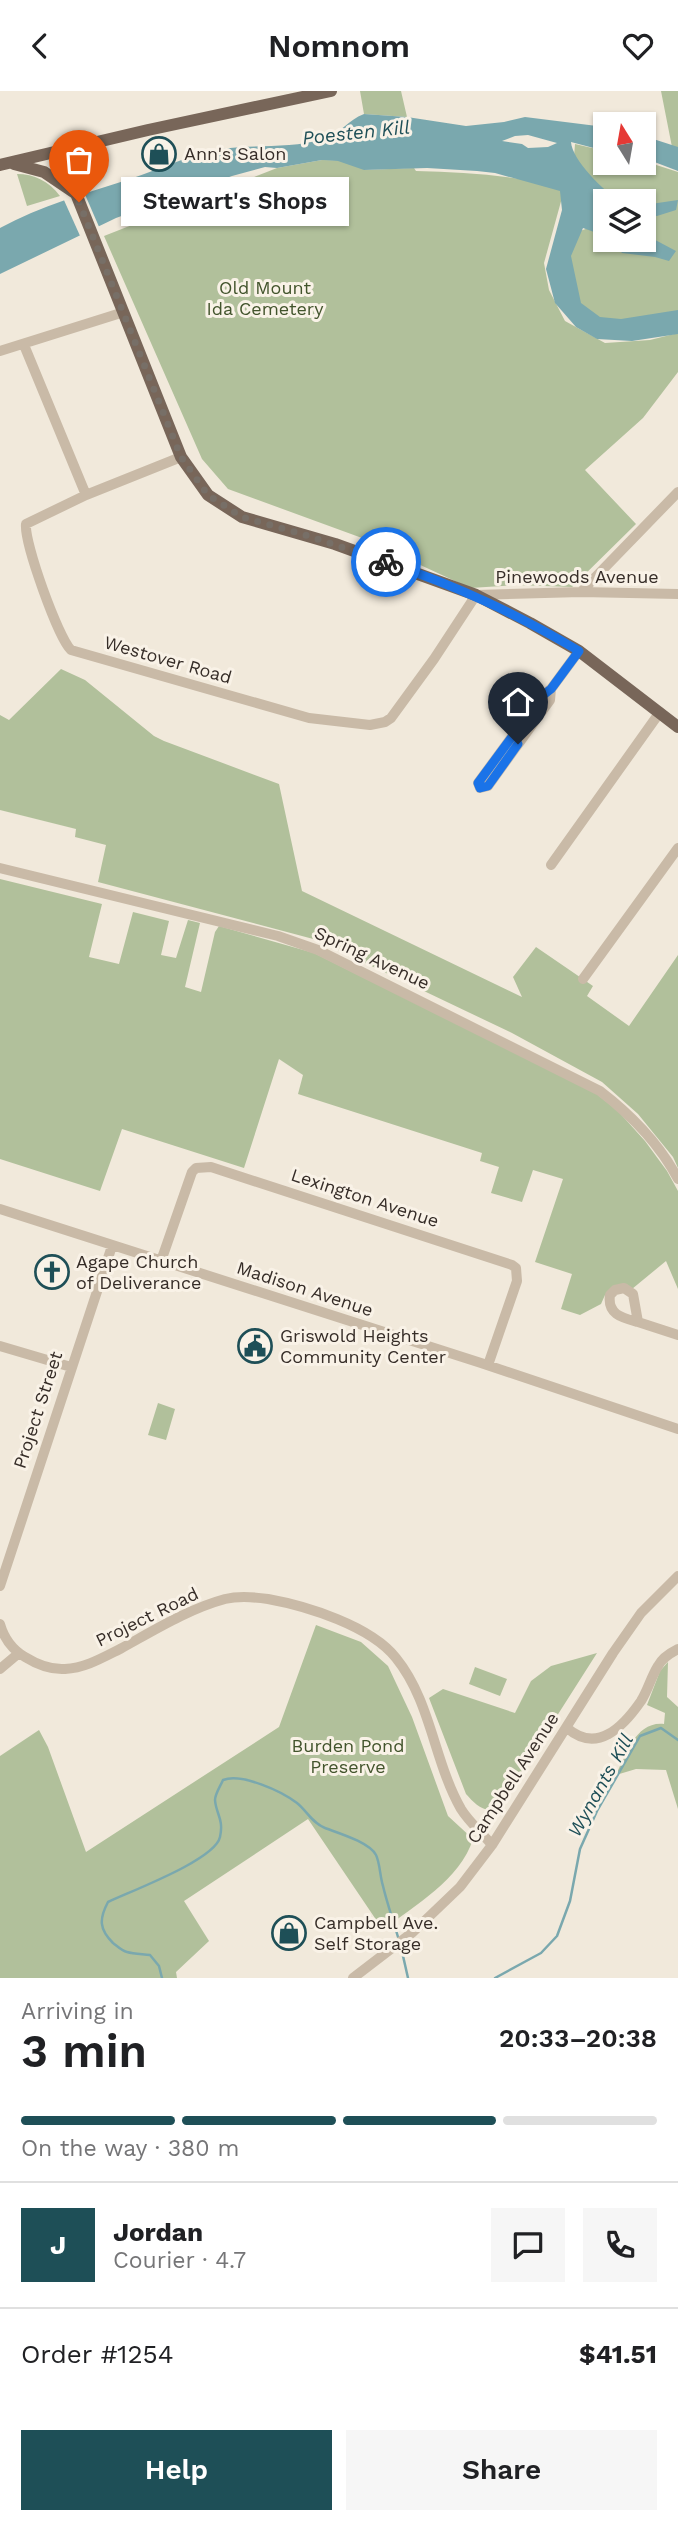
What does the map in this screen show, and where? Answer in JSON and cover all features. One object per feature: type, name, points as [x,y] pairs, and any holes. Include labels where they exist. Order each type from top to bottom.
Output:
[{"type":"main road","points":[[4,164],[331,91]]},
{"type":"main road","points":[[59,151],[181,457],[208,495],[242,517],[335,544],[476,595],[579,651],[678,727]]},
{"type":"main road","points":[[4,164],[44,172],[75,193]]},
{"type":"street","points":[[0,351],[124,312]]},
{"type":"street","points":[[24,345],[86,495],[181,457]]},
{"type":"street","points":[[581,591],[678,492]]},
{"type":"street","name":"Westover Road","points":[[86,495],[28,521],[25,528],[42,585],[62,636],[71,650],[309,718],[370,725],[391,718],[476,595]]},
{"type":"street","name":"Pinewoods Avenue","points":[[476,595],[581,591],[678,594]]},
{"type":"street","points":[[551,689],[550,700],[488,786],[480,788],[478,783],[579,651]]},
{"type":"street","points":[[551,865],[660,712]]},
{"type":"street","points":[[583,979],[678,848]]},
{"type":"street","name":"Spring Avenue","points":[[0,868],[278,936],[318,950],[600,1091],[654,1144],[678,1179]]},
{"type":"street","name":"Lexington Avenue","points":[[161,1261],[188,1179],[195,1168],[201,1167],[211,1167],[494,1257],[516,1268],[517,1281],[488,1365]]},
{"type":"street","name":"Madison Avenue","points":[[0,1209],[488,1365],[678,1429]]},
{"type":"street","name":"Project Street","points":[[0,1586],[112,1246]]},
{"type":"street","points":[[638,1322],[678,1335]]},
{"type":"street","points":[[0,1346],[71,1367]]},
{"type":"street","name":"Campbell Avenue","points":[[353,1978],[413,1932],[460,1887],[492,1845],[641,1613],[678,1576]]},
{"type":"street","name":"Project Road","points":[[19,1653],[46,1667],[79,1667],[94,1662],[187,1614],[225,1599],[267,1599],[326,1616],[369,1636],[396,1658],[417,1692],[447,1780],[462,1810],[492,1845]]},
{"type":"street","points":[[0,1624],[10,1644],[19,1653],[0,1669]]},
{"type":"street","points":[[567,1728],[589,1740],[602,1738],[614,1730],[640,1702],[658,1664],[678,1649]]},
{"type":"green space","points":[[360,91],[401,91],[407,117],[364,114]]},
{"type":"green space","points":[[661,91],[678,91],[678,148],[672,147]]},
{"type":"green space","points":[[575,144],[593,148],[593,175],[656,175],[656,165],[678,172],[678,314],[625,322],[598,318],[578,302],[569,257],[580,231],[593,226],[593,252],[656,252],[656,189],[599,189],[574,157]]},
{"type":"green space","name":"Old Mount Ida Cemetery","points":[[322,160],[363,161],[365,170],[414,168],[416,171],[491,175],[565,187],[544,263],[549,290],[565,321],[605,343],[650,340],[678,333],[678,372],[643,418],[585,470],[636,524],[572,587],[516,585],[470,588],[362,538],[228,489],[202,459],[104,236],[277,168]]},
{"type":"green space","points":[[17,174],[41,179],[60,196],[27,206]]},
{"type":"green space","points":[[61,669],[85,680],[154,736],[279,784],[302,891],[522,997],[513,977],[536,947],[593,986],[587,996],[629,1026],[678,955],[678,1168],[673,1157],[638,1114],[602,1082],[512,1033],[317,940],[98,882],[106,845],[75,837],[76,829],[0,810],[0,715],[9,720]]},
{"type":"green space","points":[[0,879],[102,904],[89,957],[119,964],[133,912],[169,921],[161,955],[176,958],[188,920],[200,923],[185,987],[201,992],[215,932],[219,926],[314,953],[593,1091],[618,1111],[645,1141],[678,1191],[678,1289],[666,1261],[632,1289],[605,1295],[601,1304],[580,1315],[561,1309],[572,1274],[535,1262],[563,1179],[533,1170],[522,1202],[491,1193],[499,1167],[480,1161],[482,1153],[298,1094],[303,1075],[279,1059],[244,1168],[122,1129],[100,1191],[0,1159]]},
{"type":"green space","points":[[158,1403],[175,1409],[166,1440],[148,1435]]},
{"type":"green space","name":"Burden Pond Preserve","points":[[316,1625],[361,1642],[388,1666],[412,1717],[448,1816],[473,1839],[458,1867],[435,1891],[383,1930],[308,1819],[184,1901],[209,1941],[176,1972],[177,1978],[0,1978],[0,1756],[39,1730],[48,1747],[86,1852],[279,1727]]},
{"type":"green space","points":[[597,1653],[499,1807],[489,1810],[477,1805],[466,1794],[429,1698],[443,1689],[515,1713],[531,1681],[551,1666]]},
{"type":"green space","points":[[668,1662],[667,1697],[678,1707],[678,1809],[666,1770],[636,1769],[616,1775],[639,1733],[654,1724],[664,1724],[665,1713],[647,1705],[660,1671]]},
{"type":"green space","points":[[475,1667],[507,1679],[500,1696],[469,1684]]},
{"type":"water","name":"Poesten Kill","points":[[364,114],[466,126],[525,117],[593,126],[593,148],[571,142],[583,166],[604,189],[593,189],[593,232],[583,228],[571,256],[581,303],[600,317],[621,319],[678,310],[678,334],[632,341],[597,339],[576,327],[555,303],[546,269],[562,210],[560,191],[495,173],[477,171],[427,168],[364,170],[338,161],[322,160],[277,168],[265,167],[232,176],[116,218],[0,274],[0,228],[31,213],[210,151],[298,144],[334,134]],"holes":[[[528,135],[557,143],[548,147],[528,148],[522,144],[502,141]]]},
{"type":"water","points":[[656,140],[678,147],[678,171],[656,163]]},
{"type":"water","points":[[678,200],[676,210],[657,216],[656,203]]},
{"type":"water","points":[[656,240],[676,251],[669,261],[622,253],[656,252]]},
{"type":"pier","points":[[83,190],[100,229],[81,238],[63,198]]},
{"type":"waterway","name":"Wynants Kill","points":[[495,1978],[541,1953],[557,1936],[570,1901],[580,1849],[597,1811],[640,1736],[661,1728],[678,1740]]},
{"type":"waterway","name":"Wynants Kill","points":[[162,1978],[159,1966],[150,1955],[125,1951],[113,1943],[103,1928],[103,1914],[108,1902],[188,1865],[215,1846],[220,1837],[221,1826],[215,1798],[223,1780],[231,1778],[251,1781],[281,1793],[297,1803],[320,1826],[372,1850],[377,1858],[398,1937]]},
{"type":"waterway","name":"Wynants Kill","points":[[401,1947],[408,1978]]},
{"type":"way so far","points":[[79,202],[181,457],[198,484],[222,506],[242,517],[386,562]]},
{"type":"place","name":"Ann's Salon","points":[[159,154]]},
{"type":"place","name":"Stewart's Shops","points":[[79,202]]},
{"type":"place","name":"Agape Church of Deliverance","points":[[52,1272]]},
{"type":"place","name":"Griswold Heights Community Center","points":[[255,1346]]},
{"type":"place","name":"Campbell Ave. Self Storage","points":[[289,1933]]},
{"type":"route","points":[[386,562],[476,595],[579,651],[478,783],[480,788],[488,786],[518,744]]}]
